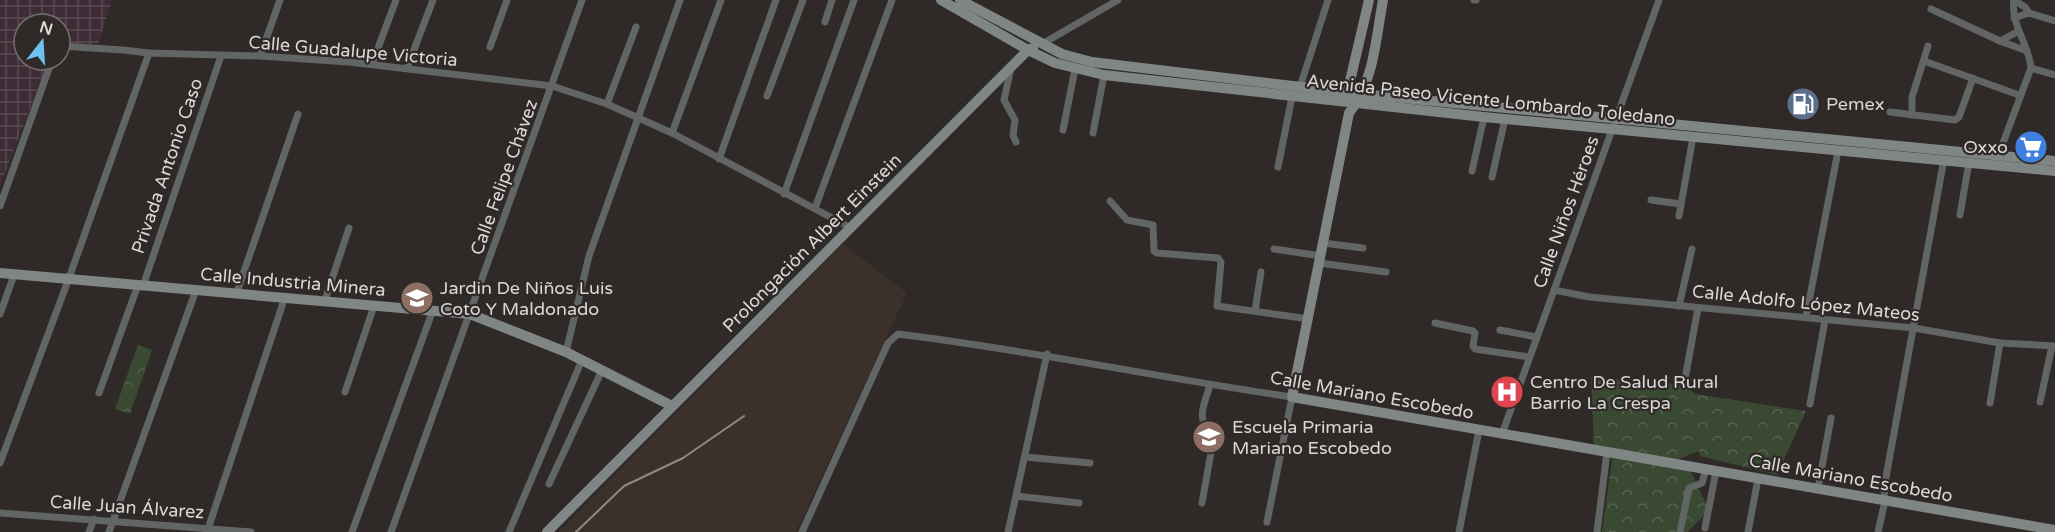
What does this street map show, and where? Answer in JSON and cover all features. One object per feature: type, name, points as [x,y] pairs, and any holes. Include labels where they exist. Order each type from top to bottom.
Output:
[{"type":"main road","name":"Avenida Paseo Vicente Lombardo Toledano","points":[[941,0],[1028,50],[1056,63],[1104,75],[1292,97],[1800,138],[1996,161],[2055,171]]},
{"type":"main road","name":"Avenida Paseo Vicente Lombardo Toledano","points":[[960,0],[1062,54],[1092,62],[1300,87],[1352,101],[1505,119],[1615,123],[1693,137],[1838,150],[1945,155],[1969,162],[2055,161]]},
{"type":"main road","points":[[1292,397],[1309,320],[1370,0]]},
{"type":"main road","points":[[1352,101],[1370,67],[1383,0]]},
{"type":"main road","name":"Prolongación Albert Einstein","points":[[547,532],[1028,50],[1042,44]]},
{"type":"main road","name":"Calle Industria Minera","points":[[0,273],[470,314],[566,352],[672,406]]},
{"type":"main road","name":"Calle Mariano Escobedo","points":[[1292,397],[2055,530]]},
{"type":"street","points":[[260,56],[280,0]]},
{"type":"street","points":[[372,64],[396,0]]},
{"type":"street","points":[[407,68],[433,0]]},
{"type":"street","points":[[490,47],[507,0]]},
{"type":"street","name":"Calle Felipe Chávez","points":[[391,532],[582,0]]},
{"type":"street","points":[[566,352],[589,256],[680,0]]},
{"type":"street","points":[[672,132],[720,0]]},
{"type":"street","points":[[719,159],[776,0]]},
{"type":"street","points":[[767,96],[803,0]]},
{"type":"street","points":[[825,22],[832,0]]},
{"type":"street","points":[[784,194],[854,0]]},
{"type":"street","points":[[815,208],[892,0]]},
{"type":"street","name":"Prolongación Albert Einstein","points":[[1042,44],[1118,0]]},
{"type":"street","points":[[1300,87],[1328,0]]},
{"type":"street","name":"Calle Niños Héroes","points":[[1502,434],[1659,0]]},
{"type":"street","points":[[2014,0],[2025,7],[2029,13]]},
{"type":"street","points":[[1996,161],[2031,68],[2014,18],[2014,0]]},
{"type":"street","points":[[1931,9],[2027,51]]},
{"type":"street","points":[[2014,18],[2029,13],[2055,21]]},
{"type":"street","points":[[607,104],[636,27]]},
{"type":"street","points":[[2000,41],[2019,31]]},
{"type":"street","points":[[1912,115],[1912,97],[1928,46]]},
{"type":"street","name":"Calle Guadalupe Victoria","points":[[72,47],[149,53],[260,56],[372,64],[552,86],[607,104],[672,132],[851,228]]},
{"type":"street","points":[[0,463],[149,53]]},
{"type":"street","name":"Privada Antonio Caso","points":[[99,393],[140,286],[221,56]]},
{"type":"street","points":[[1924,62],[2019,95]]},
{"type":"street","points":[[1012,66],[1004,100],[1015,120],[1013,135],[1016,142]]},
{"type":"street","points":[[2031,68],[2055,75]]},
{"type":"street","points":[[1063,130],[1075,69]]},
{"type":"street","points":[[0,206],[48,72]]},
{"type":"street","points":[[1093,133],[1104,75]]},
{"type":"street","points":[[1890,112],[1955,120],[1959,117],[1973,78]]},
{"type":"street","points":[[1278,167],[1292,97]]},
{"type":"street","points":[[237,292],[298,114]]},
{"type":"street","points":[[1472,171],[1484,117]]},
{"type":"street","points":[[1492,177],[1505,119]]},
{"type":"street","points":[[1679,216],[1693,137]]},
{"type":"street","points":[[1806,317],[1838,150]]},
{"type":"street","points":[[1878,532],[1945,155]]},
{"type":"street","points":[[1960,215],[1969,162]]},
{"type":"street","points":[[1651,200],[1681,204]]},
{"type":"street","points":[[1110,201],[1124,219],[1154,225],[1154,251],[1157,253],[1218,258],[1221,262],[1217,306],[1309,320]]},
{"type":"street","points":[[325,300],[349,228]]},
{"type":"street","points":[[1323,243],[1362,248]]},
{"type":"street","points":[[1274,249],[1386,272]]},
{"type":"street","points":[[1679,306],[1692,249]]},
{"type":"street","points":[[1255,311],[1261,272]]},
{"type":"street","points":[[0,314],[14,275]]},
{"type":"street","points":[[109,532],[196,290]]},
{"type":"street","name":"Calle Adolfo López Mateos","points":[[1554,290],[1589,297],[1914,328],[2000,343],[2054,346]]},
{"type":"street","points":[[208,529],[285,297]]},
{"type":"street","points":[[345,392],[374,306]]},
{"type":"street","points":[[1685,379],[1698,308]]},
{"type":"street","points":[[352,532],[434,310]]},
{"type":"street","points":[[1810,404],[1825,320]]},
{"type":"street","points":[[1435,323],[1473,331],[1475,349],[1529,357]]},
{"type":"street","points":[[1500,330],[1536,338]]},
{"type":"street","name":"Calle Mariano Escobedo","points":[[802,532],[888,343],[898,334],[1047,354],[1210,385],[1292,397]]},
{"type":"street","points":[[1990,403],[2000,343]]},
{"type":"street","points":[[2040,402],[2054,346]]},
{"type":"street","points":[[1008,532],[1047,354]]},
{"type":"street","points":[[509,532],[582,360]]},
{"type":"street","points":[[549,484],[602,370]]},
{"type":"street","points":[[1202,504],[1213,441],[1211,433],[1204,427],[1202,418],[1210,385]]},
{"type":"street","points":[[1267,522],[1292,397]]},
{"type":"street","points":[[1818,488],[1831,418]]},
{"type":"street","points":[[1460,532],[1479,430]]},
{"type":"street","points":[[1597,532],[1607,452]]},
{"type":"street","points":[[1024,457],[1090,463]]},
{"type":"street","points":[[1705,528],[1711,470]]},
{"type":"street","points":[[1680,532],[1689,488],[1702,483],[1711,470]]},
{"type":"street","points":[[1748,532],[1758,479]]},
{"type":"street","points":[[1016,496],[1079,503]]},
{"type":"street","name":"Calle Juan Álvarez","points":[[0,515],[94,519],[165,529],[251,532]]},
{"type":"street","points":[[89,532],[94,519]]},
{"type":"shaded area","points":[[0,0],[112,0],[98,44],[72,45],[72,12],[12,12],[12,72],[44,72],[0,186]]},
{"type":"shaded area","points":[[843,244],[907,293],[796,532],[559,532]]},
{"type":"green space","points":[[138,345],[152,350],[130,414],[115,409]]},
{"type":"green space","points":[[1591,377],[1685,385],[1695,394],[1806,411],[1777,475],[1700,456],[1699,451],[1670,462],[1594,446]]},
{"type":"green space","points":[[1608,454],[1688,466],[1709,510],[1688,532],[1602,532],[1612,460]]},
{"type":"railway","points":[[576,532],[624,486],[683,458],[744,416]]},
{"type":"place","name":"Pemex","points":[[1803,104]]},
{"type":"place","name":"Oxxo","points":[[2031,147]]},
{"type":"place","name":"Jardin De Niños Luis Coto Y Maldonado","points":[[417,298]]},
{"type":"place","name":"Centro De Salud Rural Barrio La Crespa","points":[[1507,392]]},
{"type":"place","name":"Escuela Primaria Mariano Escobedo","points":[[1209,437]]}]
